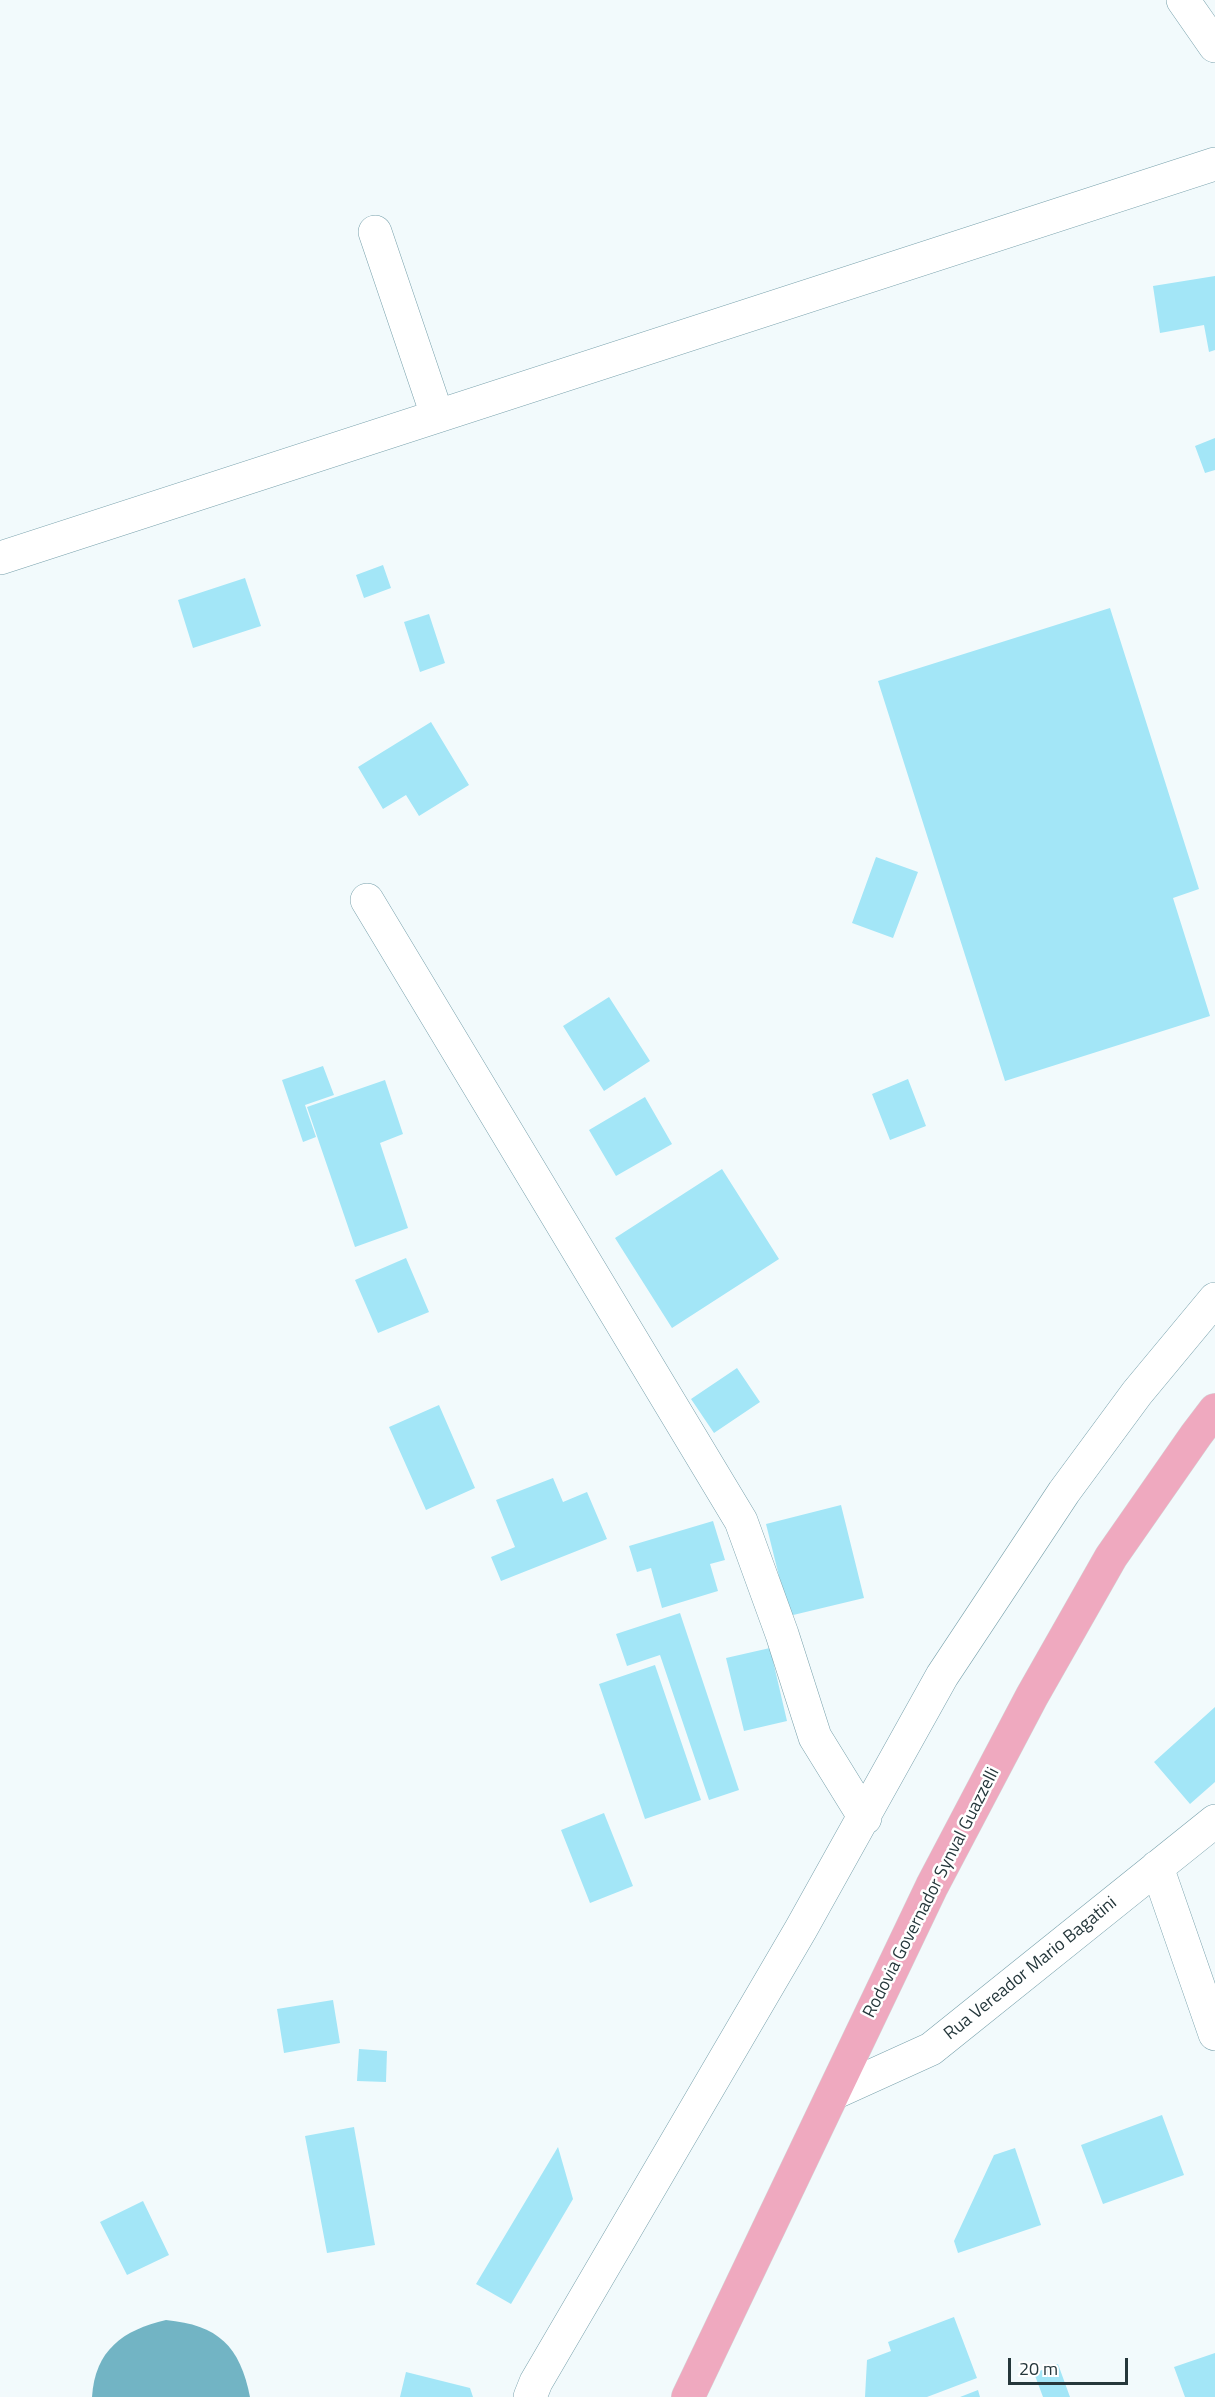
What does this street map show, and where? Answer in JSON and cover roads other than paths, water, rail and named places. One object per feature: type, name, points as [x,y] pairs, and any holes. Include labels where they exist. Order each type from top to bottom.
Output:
[{"type":"main road","name":"Rodovia Governador Synval Guazzelli","points":[[688,2397],[932,1886],[1032,1696],[1111,1557],[1215,1410]]},
{"type":"main road","points":[[664,2397],[713,2346]]},
{"type":"main road","points":[[713,2346],[714,2397]]},
{"type":"street","points":[[1183,0],[1215,46]]},
{"type":"street","points":[[0,558],[1215,164]]},
{"type":"street","points":[[375,231],[437,415]]},
{"type":"street","points":[[367,900],[741,1521],[782,1634],[815,1737],[865,1818]]},
{"type":"street","points":[[536,2392],[865,1818],[942,1677],[1064,1492],[1137,1393],[1215,1299]]},
{"type":"street","name":"Rua Vereador Mario Bagatini","points":[[834,2093],[931,2049],[1215,1821]]},
{"type":"street","points":[[1157,1868],[1215,2034]]},
{"type":"water","points":[[166,2320],[200,2327],[224,2341],[240,2364],[250,2397],[92,2397],[99,2367],[105,2355],[114,2345],[124,2336]]}]
